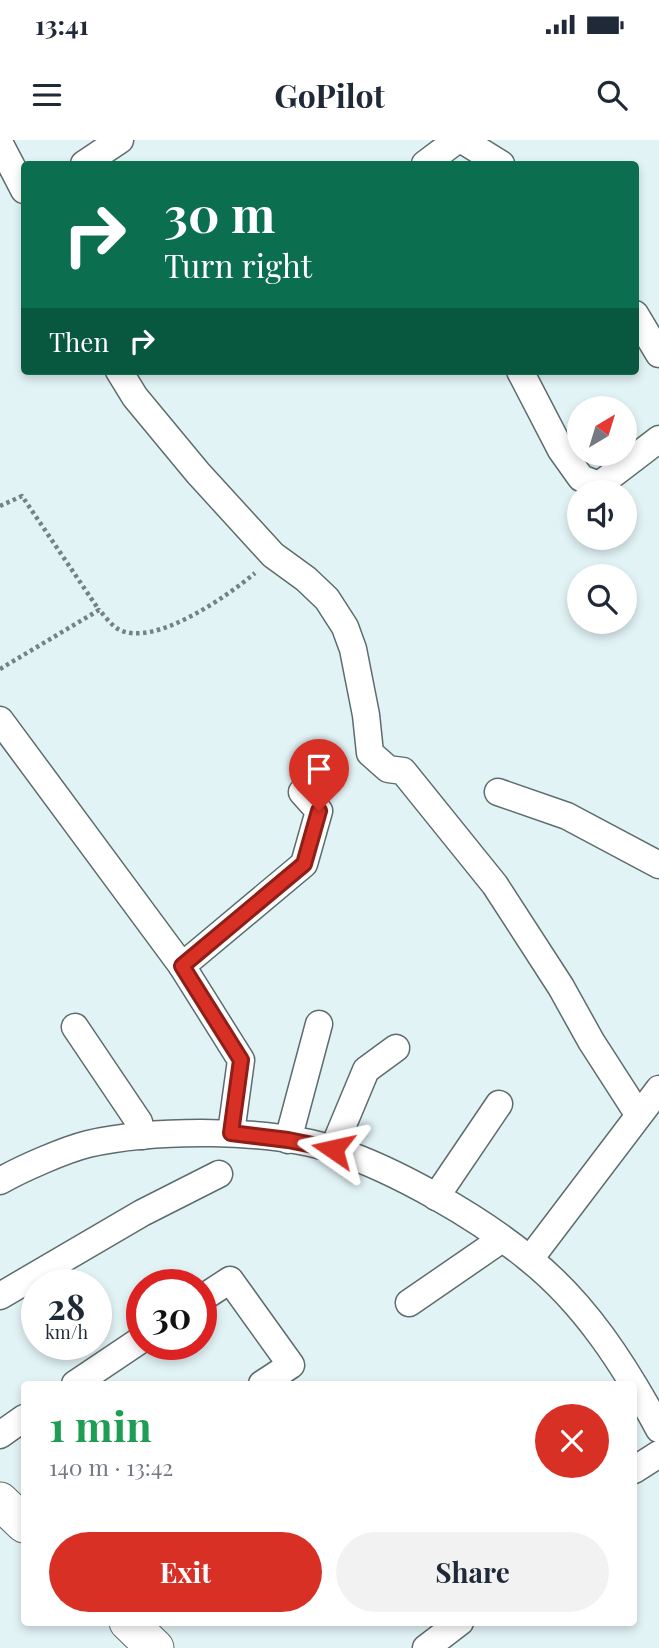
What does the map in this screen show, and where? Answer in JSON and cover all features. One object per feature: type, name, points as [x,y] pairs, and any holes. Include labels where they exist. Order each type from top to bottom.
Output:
[{"type":"main road","points":[[0,1501],[21,1521]]},
{"type":"main road","points":[[132,1626],[155,1648]]},
{"type":"street","points":[[88,161],[120,140]]},
{"type":"street","points":[[429,161],[460,140],[496,161]]},
{"type":"street","points":[[0,144],[21,184]]},
{"type":"street","points":[[639,321],[659,354]]},
{"type":"street","points":[[121,375],[150,416],[273,555],[320,592],[345,627],[353,649],[366,715],[370,753],[388,769],[403,771],[495,885],[561,987],[590,1041],[639,1114]]},
{"type":"street","points":[[522,375],[561,450],[581,478],[598,485],[659,439]]},
{"type":"street","points":[[0,720],[8,748],[182,966],[241,1060],[231,1133]]},
{"type":"street","points":[[182,966],[304,864],[319,811],[302,792]]},
{"type":"street","points":[[498,792],[567,816],[659,865]]},
{"type":"street","points":[[288,1140],[319,1024]]},
{"type":"street","points":[[75,1027],[139,1122],[142,1136]]},
{"type":"street","points":[[333,1149],[366,1069],[397,1048]]},
{"type":"street","points":[[530,1259],[659,1089]]},
{"type":"street","points":[[436,1197],[499,1104]]},
{"type":"street","points":[[0,1181],[86,1145],[142,1136],[231,1133],[333,1149],[384,1170],[436,1197],[530,1259],[602,1335],[633,1381]]},
{"type":"street","points":[[4,1285],[219,1174]]},
{"type":"street","points":[[410,1303],[502,1239]]},
{"type":"street","points":[[217,1289],[230,1280],[291,1365],[267,1381]]},
{"type":"street","points":[[79,1381],[126,1350]]},
{"type":"street","points":[[637,1389],[659,1429]]},
{"type":"street","points":[[0,1434],[21,1420]]},
{"type":"street","points":[[637,1468],[659,1454]]},
{"type":"street","points":[[426,1648],[455,1626]]},
{"type":"path","points":[[0,506],[22,496],[99,610],[119,630],[139,633],[178,624],[212,605],[273,555]]},
{"type":"path","points":[[0,669],[99,610]]},
{"type":"route","points":[[319,811],[304,864],[182,966],[241,1060],[231,1133],[333,1149]]}]
